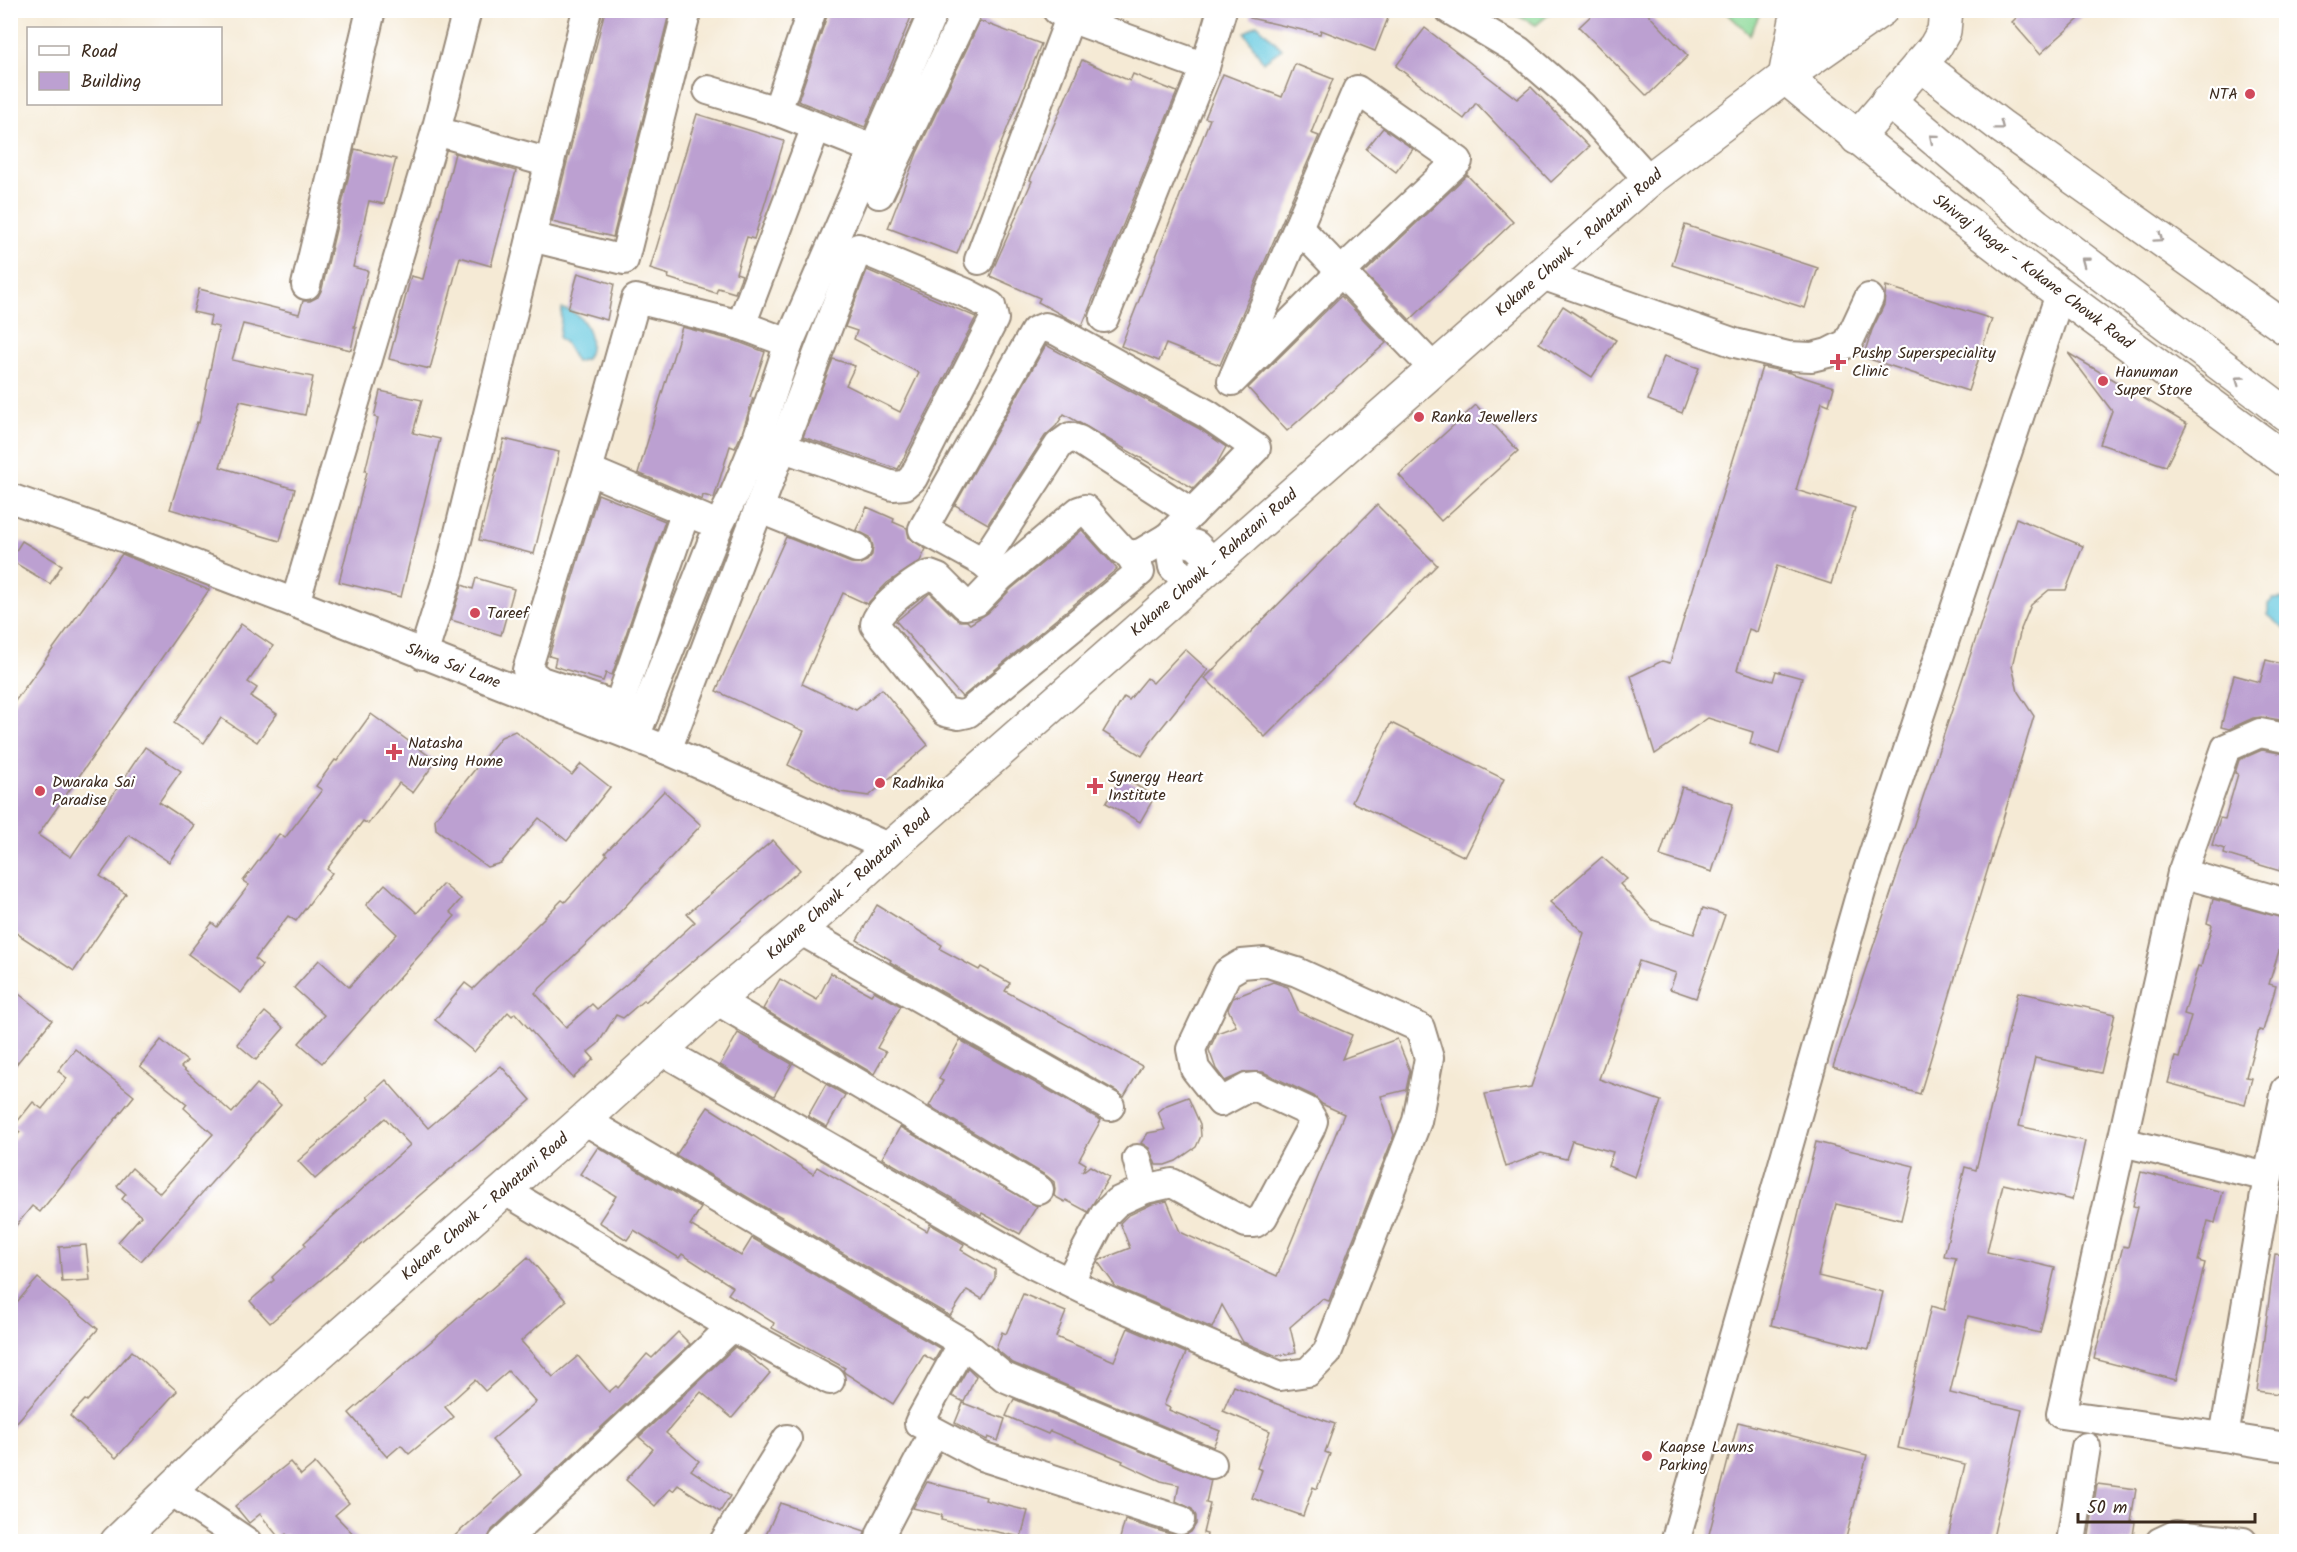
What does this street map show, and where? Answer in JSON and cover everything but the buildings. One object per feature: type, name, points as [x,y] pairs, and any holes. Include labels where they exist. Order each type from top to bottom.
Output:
[{"type":"street","points":[[306,285],[371,10]]},
{"type":"street","points":[[295,603],[436,131],[467,10]]},
{"type":"street","points":[[423,655],[450,569],[587,10]]},
{"type":"street","points":[[531,237],[624,260],[687,10]]},
{"type":"street","points":[[777,111],[812,10]]},
{"type":"street","points":[[632,720],[734,495],[757,439],[789,343],[934,10]]},
{"type":"street","points":[[879,194],[967,10]]},
{"type":"street","points":[[1104,318],[1205,67],[1222,10]]},
{"type":"street","points":[[1450,10],[1519,51],[1581,105],[1649,180]]},
{"type":"street","points":[[1785,77],[1798,10]]},
{"type":"street","points":[[1785,77],[1833,10]]},
{"type":"street","name":"Kokane Chowk - Rahatani Road","points":[[118,1541],[238,1425],[584,1120],[716,1000],[800,930],[890,848],[1649,180],[1785,77],[1881,10]]},
{"type":"street","points":[[1857,138],[1935,46],[1944,31],[1946,10]]},
{"type":"street","points":[[979,260],[1067,13],[1205,67]]},
{"type":"street","points":[[1920,64],[2002,127],[2286,328]]},
{"type":"street","name":"Shivraj Nagar - Kokane Chowk Road","points":[[1785,77],[1857,138],[2061,294],[2286,460]]},
{"type":"street","points":[[708,90],[777,111],[873,149]]},
{"type":"street","points":[[1357,90],[1458,161],[1341,272],[1232,381],[1298,227],[1357,90]]},
{"type":"street","points":[[1888,100],[2036,225],[2286,414]]},
{"type":"street","points":[[741,325],[816,127]]},
{"type":"street","points":[[436,131],[550,163]]},
{"type":"street","points":[[1298,227],[1434,369]]},
{"type":"street","points":[[667,750],[760,509],[781,447],[858,248],[966,293],[991,306],[994,319],[913,478],[905,484],[893,486],[781,447]]},
{"type":"street","points":[[1542,275],[1735,343],[1788,356],[1812,357],[1828,353],[1848,343],[1869,298]]},
{"type":"street","points":[[1675,1542],[1862,888],[2061,294]]},
{"type":"street","points":[[632,720],[541,681],[527,670],[588,470],[636,299],[741,325],[789,343]]},
{"type":"street","points":[[992,570],[923,529],[1035,331],[1045,327],[1069,337],[1207,414],[1256,448],[1168,537],[1141,553],[1130,555]]},
{"type":"street","points":[[992,570],[1085,509],[1122,550],[1130,555],[1140,572],[968,713],[951,715],[933,699],[885,639],[875,625],[875,620],[920,578],[930,574],[938,578],[965,605],[976,602],[992,570],[1059,445],[1070,437],[1079,440],[1192,513]]},
{"type":"street","points":[[588,470],[719,525]]},
{"type":"street","name":"Shiva Sai Lane","points":[[10,498],[125,538],[423,655],[632,720],[667,750],[890,848]]},
{"type":"street","points":[[760,509],[857,548]]},
{"type":"street","points":[[632,720],[686,511]]},
{"type":"street","points":[[1168,537],[1196,545],[1214,563]]},
{"type":"street","points":[[1168,537],[1173,567],[1190,584]]},
{"type":"street","points":[[2286,738],[2260,732],[2226,747],[2182,873],[2061,1414],[2286,1447]]},
{"type":"street","points":[[2182,873],[2286,903]]},
{"type":"street","points":[[800,930],[1110,1106]]},
{"type":"street","points":[[661,1050],[1034,1265],[1101,1298],[1280,1376],[1308,1372],[1327,1353],[1417,1121],[1430,1058],[1420,1028],[1297,972],[1265,962],[1242,964],[1227,973],[1191,1048],[1195,1069],[1221,1102],[1247,1088],[1256,1087],[1307,1111],[1313,1121],[1310,1129],[1263,1217],[1255,1223],[1246,1222],[1172,1184],[1145,1189],[1117,1202],[1105,1214],[1069,1282]]},
{"type":"street","points":[[716,1000],[1039,1190]]},
{"type":"street","points":[[2224,1437],[2273,1196],[2286,1090]]},
{"type":"street","points":[[584,1120],[963,1343],[1004,1377],[1212,1464]]},
{"type":"street","points":[[2122,1142],[2273,1196]]},
{"type":"street","points":[[1137,1159],[1145,1189]]},
{"type":"street","points":[[504,1190],[732,1327],[830,1380]]},
{"type":"street","points":[[503,1542],[732,1327]]},
{"type":"street","points":[[963,1343],[919,1423],[981,1456],[1180,1520]]},
{"type":"street","points":[[879,1542],[881,1533],[934,1431]]},
{"type":"street","points":[[724,1542],[786,1439]]},
{"type":"street","points":[[2071,1542],[2086,1447]]},
{"type":"street","points":[[170,1490],[247,1542]]},
{"type":"street","points":[[2160,1542],[2175,1535],[2243,1542]]},
{"type":"green space","points":[[1508,11],[1553,11],[1536,25]]},
{"type":"green space","points":[[1725,11],[1761,11],[1750,35]]},
{"type":"water","points":[[1257,24],[1282,49],[1263,62],[1245,33]]},
{"type":"water","points":[[562,309],[577,315],[587,328],[591,344],[586,359],[576,362],[565,343],[559,338]]},
{"type":"water","points":[[2286,598],[2286,630],[2268,615],[2268,604],[2273,599]]},
{"type":"place","name":"NTA","points":[[2250,94]]},
{"type":"place","name":"Pushp Superspeciality Clinic","points":[[1838,362]]},
{"type":"place","name":"Hanuman Super Store","points":[[2103,381]]},
{"type":"place","name":"Ranka Jewellers","points":[[1419,417]]},
{"type":"place","name":"Tareef","points":[[475,613]]},
{"type":"place","name":"Natasha Nursing Home","points":[[394,752]]},
{"type":"place","name":"Radhika","points":[[880,783]]},
{"type":"place","name":"Synergy Heart Institute","points":[[1095,786]]},
{"type":"place","name":"Dwaraka Sai Paradise","points":[[40,791]]},
{"type":"place","name":"Kaapse Lawns Parking","points":[[1647,1456]]}]
